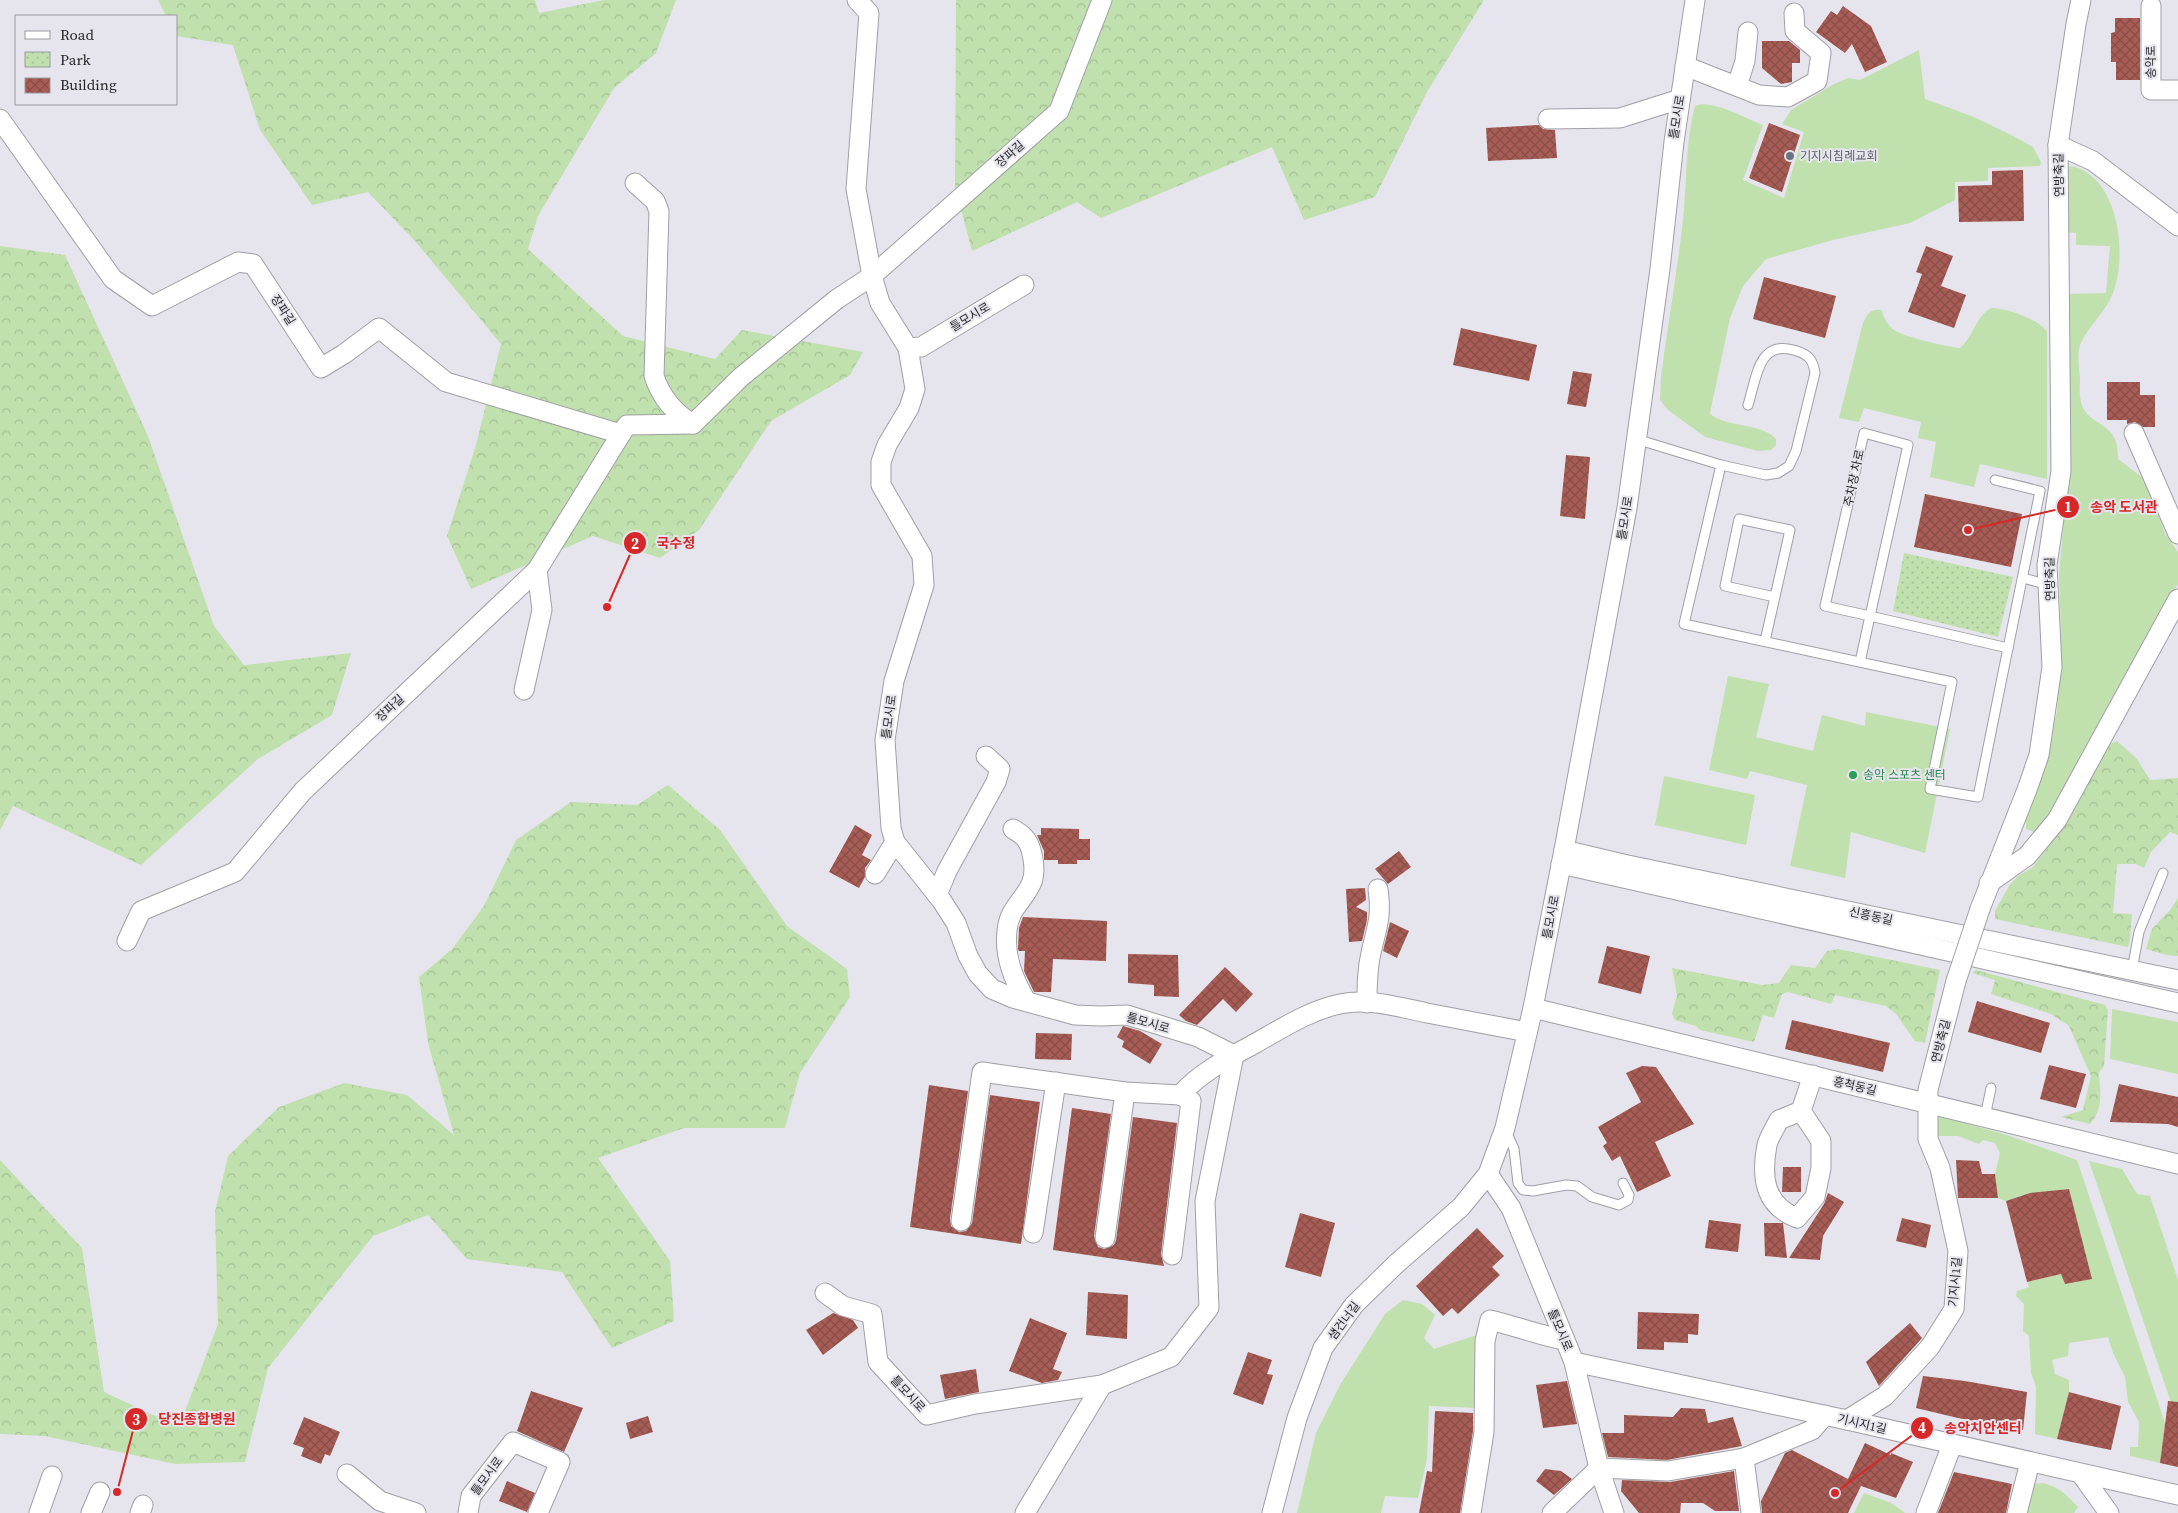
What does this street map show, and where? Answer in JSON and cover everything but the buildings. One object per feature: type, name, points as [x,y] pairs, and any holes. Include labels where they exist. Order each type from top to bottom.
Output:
[{"type":"street","points":[[857,0],[869,14],[856,188],[872,276],[880,303],[908,348]]},
{"type":"street","name":"장파길","points":[[693,424],[741,377],[837,299],[872,276],[1059,111],[1102,0]]},
{"type":"street","name":"틀모시로","points":[[1614,1513],[1599,1468],[1574,1362],[1511,1208],[1488,1174],[1505,1128],[1533,1008],[1610,605],[1636,440],[1680,99],[1695,0]]},
{"type":"street","name":"연방축길","points":[[1928,1103],[1928,1090],[1956,981],[1989,883],[2028,787],[2038,755],[2052,667],[2047,566],[2062,471],[2058,145],[2081,0]]},
{"type":"street","name":"송악로","points":[[2150,6],[2151,90],[2178,90]]},
{"type":"street","points":[[1685,66],[1759,95],[1788,97],[1817,81],[1821,53],[1795,31],[1794,13]]},
{"type":"street","points":[[1737,86],[1745,61],[1748,32]]},
{"type":"street","points":[[1548,119],[1620,118],[1680,99]]},
{"type":"street","name":"장파길","points":[[0,120],[113,279],[152,306],[238,262],[253,264],[320,368],[344,354],[379,328],[446,382],[621,434],[536,570],[303,791],[235,872],[141,911],[127,941]]},
{"type":"street","name":"연방축길","points":[[2058,145],[2093,161],[2178,226]]},
{"type":"street","points":[[635,183],[655,201],[659,211],[654,376],[659,390],[678,415],[693,424]]},
{"type":"street","name":"틀모시로","points":[[825,1293],[843,1306],[872,1314],[878,1362],[926,1415],[975,1404],[1102,1385],[1171,1357],[1209,1308],[1205,1201],[1234,1055],[1198,1037],[1127,1014],[1101,1016],[1075,1014],[1026,1001],[992,989],[978,974],[968,956],[956,923],[937,895],[895,842],[891,828],[884,740],[894,681],[924,585],[922,556],[882,485],[881,462],[887,445],[909,408],[916,389],[908,348],[921,347],[1024,285]]},
{"type":"street","points":[[621,434],[627,425],[693,424]]},
{"type":"street","points":[[2134,433],[2178,534]]},
{"type":"street","points":[[524,690],[542,610],[536,570]]},
{"type":"street","points":[[1989,883],[2027,856],[2057,820],[2178,599]]},
{"type":"street","points":[[937,895],[947,871],[996,782],[1000,769],[986,756]]},
{"type":"street","points":[[1013,829],[1024,837],[1032,855],[1034,871],[1032,883],[1011,913],[1007,930],[1006,949],[1010,967],[1026,1001]]},
{"type":"street","points":[[874,874],[895,842]]},
{"type":"street","points":[[1563,857],[2178,1003]]},
{"type":"street","name":"신흥동길","points":[[1563,857],[1623,864],[2178,980]]},
{"type":"street","points":[[1367,1003],[1367,977],[1381,908],[1378,889]]},
{"type":"street","points":[[1180,1095],[1193,1081],[1234,1055],[1317,1011],[1340,1004],[1367,1003],[1402,1008],[1527,1032]]},
{"type":"street","name":"흥척동길","points":[[1533,1008],[2178,1164]]},
{"type":"street","points":[[961,1221],[982,1072],[1126,1092],[1180,1095],[1191,1101],[1172,1255]]},
{"type":"street","points":[[1801,1111],[1821,1141],[1821,1168],[1815,1197],[1797,1218],[1783,1213],[1769,1198],[1765,1173],[1767,1144],[1779,1120],[1801,1111],[1813,1076]]},
{"type":"street","points":[[1033,1233],[1056,1082]]},
{"type":"street","points":[[1105,1238],[1126,1092]]},
{"type":"street","name":"기지시1길","points":[[1847,1420],[1885,1396],[1930,1347],[1954,1310],[1958,1251],[1940,1168],[1928,1139],[1928,1103]]},
{"type":"street","name":"샘건너길","points":[[1272,1513],[1297,1418],[1324,1348],[1354,1305],[1395,1265],[1461,1207],[1488,1174]]},
{"type":"street","points":[[1471,1513],[1484,1432],[1485,1341],[1490,1320],[1564,1340]]},
{"type":"street","name":"기시지1길","points":[[1574,1362],[1825,1415],[2178,1495]]},
{"type":"street","points":[[1025,1513],[1102,1385]]},
{"type":"street","points":[[1552,1513],[1599,1468],[1668,1471],[1744,1458],[1812,1430],[1825,1415]]},
{"type":"street","name":"틀모시로","points":[[468,1513],[471,1496],[513,1442],[560,1462],[538,1513]]},
{"type":"street","points":[[1926,1513],[1952,1445]]},
{"type":"street","points":[[1744,1458],[1751,1513]]},
{"type":"street","points":[[2017,1513],[2030,1462]]},
{"type":"street","points":[[347,1474],[380,1501],[416,1513]]},
{"type":"street","points":[[2081,1474],[2109,1513]]},
{"type":"street","points":[[39,1513],[52,1476]]},
{"type":"street","points":[[91,1513],[100,1492]]},
{"type":"lane","points":[[1636,440],[1721,465],[1766,475],[1778,473],[1789,466],[1796,451],[1815,373],[1814,362],[1805,354],[1790,349],[1777,348],[1765,355],[1748,405]]},
{"type":"lane","name":"주차장 차로","points":[[1860,662],[1870,616],[1908,445],[1864,433],[1825,606],[1870,616],[2008,648]]},
{"type":"lane","points":[[1721,465],[1684,624],[1952,682],[1930,789],[1978,797],[2040,491],[1995,480]]},
{"type":"lane","points":[[1765,641],[1776,596],[1790,530],[1739,519],[1725,586],[1776,596]]},
{"type":"lane","points":[[2023,578],[2049,585]]},
{"type":"lane","points":[[2132,970],[2139,932],[2163,873]]},
{"type":"lane","points":[[1985,1118],[1991,1088]]},
{"type":"lane","points":[[1505,1128],[1514,1150],[1518,1183],[1523,1190],[1533,1191],[1566,1185],[1577,1186],[1592,1197],[1619,1205],[1628,1200],[1629,1195],[1623,1184]]},
{"type":"green space","points":[[158,0],[535,0],[539,13],[604,0],[676,0],[656,53],[614,88],[538,216],[528,249],[623,336],[715,359],[742,330],[863,352],[850,375],[771,421],[699,530],[660,558],[593,536],[471,589],[447,536],[476,445],[501,344],[415,241],[368,192],[312,205],[260,130],[233,45],[178,36],[178,15],[166,15]]},
{"type":"green space","points":[[956,0],[1484,0],[1427,92],[1375,197],[1304,220],[1272,147],[1101,218],[1077,202],[972,251],[955,187]]},
{"type":"green space","points":[[1919,50],[1925,99],[1974,117],[2033,147],[2041,162],[2040,166],[1988,168],[1988,181],[1955,182],[1955,200],[1910,223],[1833,240],[1766,259],[1743,286],[1730,318],[1710,413],[1722,421],[1761,430],[1776,439],[1776,445],[1771,450],[1758,451],[1705,437],[1668,410],[1660,400],[1661,376],[1683,220],[1689,134],[1695,106],[1702,104],[1719,107],[1763,125],[1743,180],[1784,198],[1804,132],[1782,124],[1791,110],[1834,84],[1848,78],[1860,80]]},
{"type":"green space","points":[[2063,167],[2078,168],[2092,176],[2103,189],[2111,205],[2119,242],[2117,278],[2113,293],[2106,307],[2083,338],[2079,349],[2081,402],[2084,410],[2109,430],[2114,437],[2118,459],[2147,481],[2165,534],[2178,552],[2178,584],[2045,825],[2035,832],[2026,829],[2026,818],[2045,762],[2057,711],[2061,632],[2059,575],[2071,462],[2065,294],[2106,293],[2110,246],[2076,245],[2076,233],[2064,232]]},
{"type":"green space","points":[[0,246],[65,255],[148,436],[214,626],[244,665],[351,653],[332,715],[258,759],[141,865],[13,806],[0,830]]},
{"type":"green space","points":[[1991,308],[2022,315],[2043,327],[2047,332],[2047,479],[1980,464],[1974,487],[1930,477],[1936,442],[1918,438],[1921,422],[1864,408],[1859,422],[1839,418],[1863,323],[1870,312],[1882,310],[1888,324],[1899,333],[1960,348],[1981,316]]},
{"type":"green space","points":[[1904,553],[2013,577],[1998,637],[1893,611]]},
{"type":"green space","name":"송악 스포츠 센터","points":[[1728,676],[1769,684],[1756,737],[1813,751],[1822,715],[1865,726],[1866,712],[1950,729],[1925,853],[1851,832],[1845,878],[1790,866],[1807,785],[1750,771],[1747,779],[1709,770]]},
{"type":"green space","points":[[2117,741],[2137,759],[2150,780],[2178,778],[2178,835],[2170,832],[2151,852],[2144,868],[2136,864],[2117,864],[2113,913],[2132,914],[2128,947],[1995,919],[1995,911],[2009,886],[2018,876],[2032,868],[2067,823],[2108,745]]},
{"type":"green space","points":[[1664,776],[1755,795],[1746,845],[1655,825]]},
{"type":"green space","points":[[668,785],[720,830],[787,926],[847,969],[850,997],[800,1073],[785,1128],[684,1128],[598,1158],[670,1261],[674,1321],[612,1348],[562,1272],[467,1259],[428,1215],[373,1236],[268,1368],[245,1462],[175,1464],[45,1436],[0,1434],[0,1160],[82,1248],[104,1392],[179,1427],[218,1324],[215,1212],[228,1156],[279,1107],[344,1083],[407,1095],[454,1135],[428,1043],[419,977],[452,949],[484,906],[516,840],[571,802],[637,805]]},
{"type":"green space","points":[[2178,898],[2178,956],[2166,955],[2146,949],[2152,929],[2171,909]]},
{"type":"green space","points":[[1838,949],[1940,970],[1925,1043],[1915,1041],[1896,1014],[1886,1006],[1835,995],[1831,1004],[1788,992],[1782,994],[1774,1018],[1763,1015],[1754,1042],[1700,1030],[1696,1026],[1675,1020],[1672,1014],[1677,995],[1672,968],[1762,985],[1779,983],[1791,965],[1815,968],[1827,951]]},
{"type":"green space","points":[[1976,970],[2105,1005],[2108,1010],[2104,1066],[2099,1072],[2100,1100],[2097,1112],[2090,1124],[2061,1117],[2083,1110],[2091,1076],[2069,1026],[2051,1014],[1991,994],[1995,980],[1972,973]]},
{"type":"green space","points":[[2112,1009],[2178,1022],[2178,1074],[2110,1059]]},
{"type":"green space","points":[[1939,1116],[2007,1135],[2077,1160],[2165,1423],[2160,1463],[2130,1456],[2130,1447],[2138,1447],[2139,1422],[2128,1402],[2125,1377],[2113,1353],[2108,1337],[2069,1343],[2068,1356],[2052,1360],[2055,1374],[2069,1380],[2069,1392],[2057,1439],[2035,1434],[2036,1387],[2031,1373],[2029,1336],[2023,1331],[2024,1304],[2016,1296],[2017,1291],[2029,1287],[2027,1282],[2061,1274],[2065,1284],[2091,1279],[2069,1189],[2049,1191],[2053,1208],[2034,1211],[2030,1193],[2006,1201],[1998,1198],[1995,1174],[2000,1153],[1995,1143],[1983,1140],[1979,1144],[1958,1136],[1933,1136]]},
{"type":"green space","points":[[2089,1161],[2122,1169],[2137,1194],[2150,1196],[2178,1280],[2178,1423]]},
{"type":"green space","points":[[1403,1300],[1422,1304],[1435,1315],[1424,1338],[1434,1349],[1480,1334],[1478,1408],[1429,1406],[1427,1459],[1418,1498],[1385,1496],[1381,1513],[1297,1513],[1316,1433],[1340,1385],[1385,1314]]},
{"type":"green space","points":[[2043,1483],[2058,1489],[2070,1499],[2078,1507],[2074,1513],[2021,1513],[2029,1485]]},
{"type":"green space","points":[[1864,1493],[1891,1503],[1905,1513],[1854,1513]]},
{"type":"place","name":"기지시침례교회","points":[[1790,156]]},
{"type":"place","name":"송악 도서관","points":[[1968,530]]},
{"type":"place","name":"국수정","points":[[607,607]]},
{"type":"place","name":"송악 스포츠 센터","points":[[1853,775]]},
{"type":"place","name":"당진종합병원","points":[[117,1492]]},
{"type":"place","name":"송악치안센터","points":[[1835,1493]]}]
